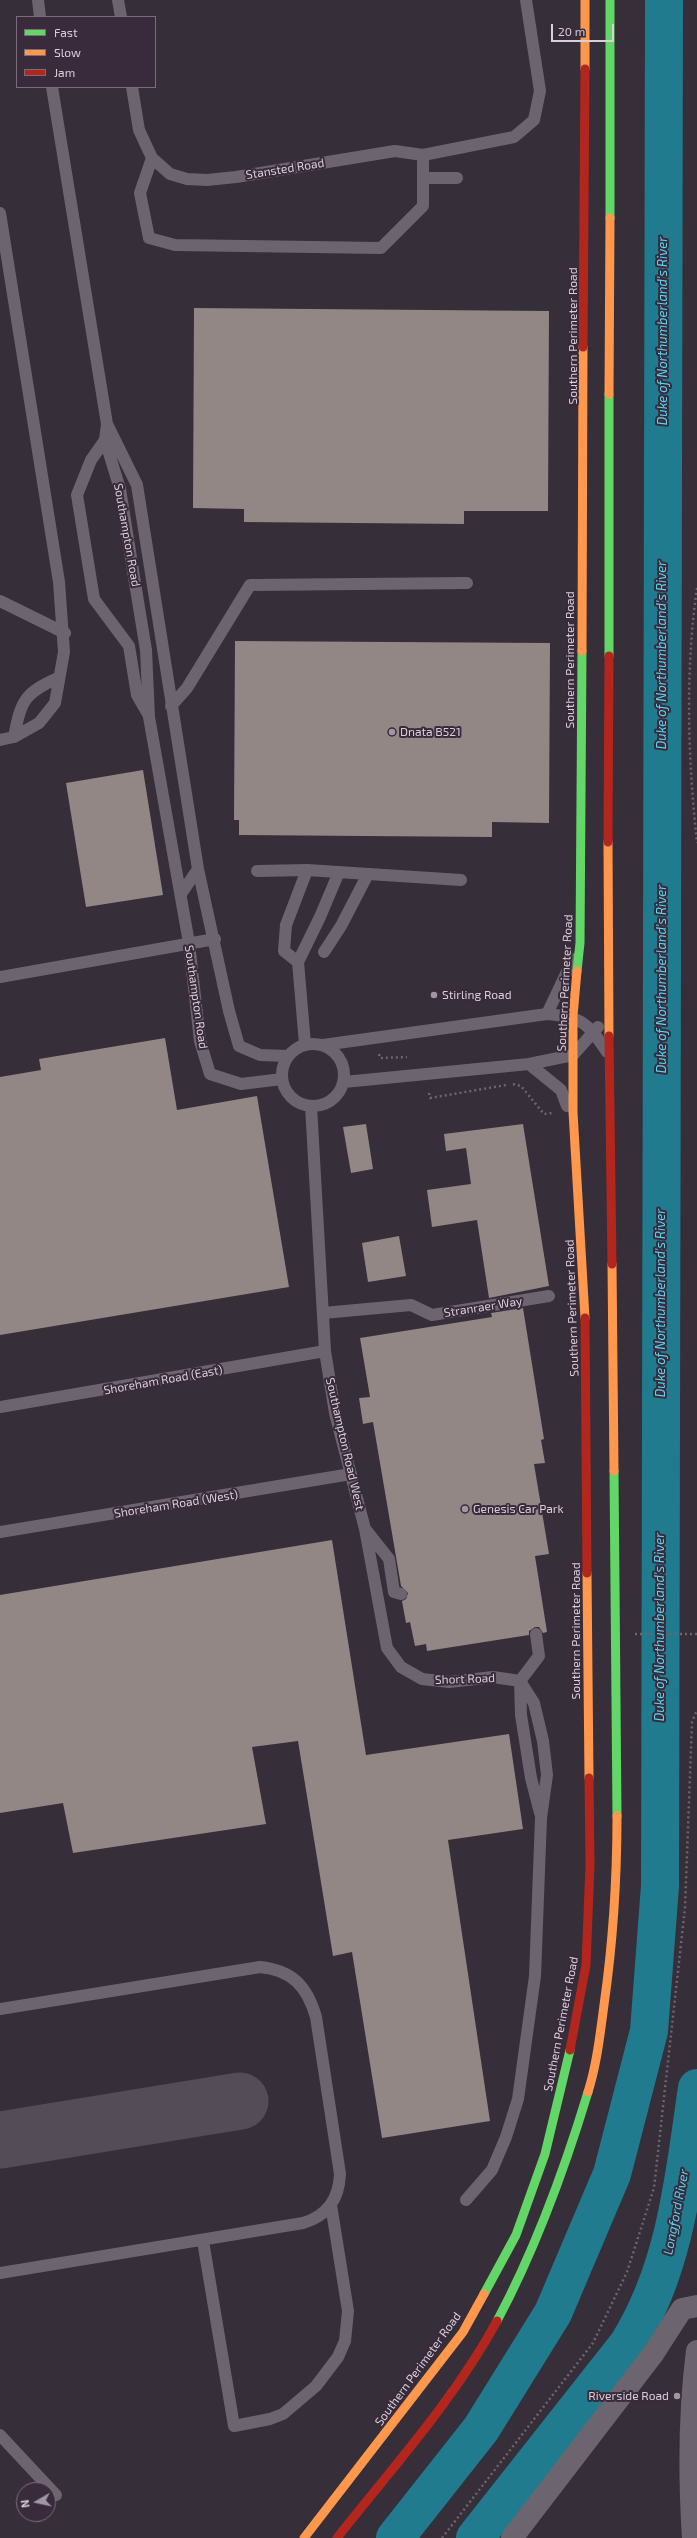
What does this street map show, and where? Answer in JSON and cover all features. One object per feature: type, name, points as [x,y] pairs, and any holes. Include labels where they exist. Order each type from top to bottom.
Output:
[{"type":"street","name":"Southern Perimeter Road","points":[[304,2538],[391,2428],[463,2332],[516,2235],[545,2154],[567,2065],[586,1965],[590,1865],[586,1288],[571,1118],[573,1016],[580,943],[585,0]]},
{"type":"street","points":[[337,2538],[425,2427],[480,2352],[525,2267],[566,2163],[596,2066],[609,1971],[617,1874],[610,1058],[608,1011],[610,0]]},
{"type":"street","points":[[512,2538],[653,2354],[682,2309],[697,2306]]},
{"type":"street","points":[[693,2538],[694,2388],[697,2351]]},
{"type":"lane","points":[[38,0],[40,16]]},
{"type":"lane","points":[[118,0],[121,16]]},
{"type":"lane","name":"Stansted Road","points":[[152,158],[170,174],[187,179],[207,180],[395,151],[423,155],[514,137],[534,120],[540,90],[526,0]]},
{"type":"lane","points":[[52,88],[107,424],[105,440]]},
{"type":"lane","points":[[132,88],[139,130],[152,158],[140,193],[149,238],[175,245],[382,248],[423,206],[423,155]]},
{"type":"lane","points":[[424,178],[457,178]]},
{"type":"lane","points":[[0,213],[59,582],[64,632],[62,666],[58,678],[55,703],[40,723],[14,737],[0,740]]},
{"type":"lane","name":"Southampton Road","points":[[107,424],[137,485],[163,641],[171,706],[198,869],[215,939],[229,1011],[239,1046],[260,1055],[288,1056]]},
{"type":"lane","name":"Southampton Road","points":[[105,440],[91,460],[76,495],[90,583],[98,608],[129,646],[137,695],[149,717]]},
{"type":"lane","name":"Southampton Road","points":[[105,440],[120,489],[146,650],[149,717],[189,943],[200,1041],[210,1074],[241,1084],[282,1079]]},
{"type":"lane","points":[[171,706],[187,688],[250,585],[467,583]]},
{"type":"lane","points":[[0,601],[64,632]]},
{"type":"lane","points":[[14,737],[20,709],[31,693],[35,688],[58,678]]},
{"type":"lane","points":[[181,894],[198,869]]},
{"type":"lane","points":[[256,871],[307,870],[461,880]]},
{"type":"lane","points":[[298,962],[284,951],[286,925],[307,870]]},
{"type":"lane","points":[[305,1044],[298,962],[320,917],[338,872]]},
{"type":"lane","points":[[324,952],[341,926],[368,874]]},
{"type":"lane","points":[[0,977],[215,939]]},
{"type":"lane","points":[[547,1014],[580,943]]},
{"type":"lane","points":[[344,1082],[529,1064],[573,1055],[594,1033],[608,1011]]},
{"type":"lane","points":[[322,1045],[333,1050],[342,1062],[344,1082],[339,1093],[330,1101],[311,1106],[300,1104],[291,1097],[285,1089],[282,1079],[283,1065],[288,1056],[296,1048],[305,1044],[322,1045],[547,1014],[573,1016],[594,1033],[610,1058]]},
{"type":"lane","points":[[529,1064],[561,1090],[571,1118]]},
{"type":"lane","name":"Southampton Road West","points":[[311,1106],[325,1351],[335,1413],[365,1530],[387,1648],[401,1667],[411,1674]]},
{"type":"lane","name":"Stranraer Way","points":[[323,1313],[411,1305],[432,1315],[549,1296]]},
{"type":"lane","name":"Shoreham Road (East)","points":[[0,1407],[325,1351]]},
{"type":"lane","name":"Shoreham Road (West)","points":[[0,1532],[351,1474]]},
{"type":"lane","points":[[365,1530],[389,1559],[394,1592],[401,1594]]},
{"type":"lane","points":[[536,1634],[539,1656],[520,1681],[521,1715],[531,1778],[541,1818]]},
{"type":"lane","name":"Short Road","points":[[411,1674],[433,1682],[450,1682],[493,1677],[520,1681]]},
{"type":"lane","points":[[466,2200],[492,2170],[506,2137],[518,2099],[535,1976],[541,1818],[547,1775],[543,1740],[534,1703],[520,1681]]},
{"type":"lane","points":[[0,2009],[260,1967],[278,1969],[294,1979],[311,1999],[316,2017],[340,2174],[339,2186],[331,2205],[316,2219],[303,2223],[0,2274]]},
{"type":"lane","points":[[203,2241],[234,2426],[270,2419],[283,2414],[316,2386],[338,2357],[345,2341],[348,2311],[331,2205]]},
{"type":"lane","points":[[0,2435],[44,2482]]},
{"type":"path","points":[[697,588],[691,633],[693,799],[697,843]]},
{"type":"path","points":[[429,1093],[430,1098],[513,1084],[521,1086],[544,1114],[571,1118]]},
{"type":"path","points":[[638,1634],[697,1634]]},
{"type":"path","points":[[442,2538],[593,2343],[627,2272],[654,2188],[685,1908],[692,1722],[697,1710]]},
{"type":"building","points":[[194,308],[549,311],[548,511],[464,511],[464,524],[244,522],[244,509],[193,508]]},
{"type":"building","name":"Dnata B521","points":[[235,641],[550,643],[549,823],[492,822],[492,837],[239,835],[239,820],[234,820]]},
{"type":"building","points":[[143,770],[163,895],[86,907],[66,783]]},
{"type":"building","points":[[165,1038],[177,1110],[257,1096],[289,1287],[0,1335],[0,1077],[41,1070],[39,1059]]},
{"type":"building","points":[[366,1124],[373,1169],[351,1173],[343,1127]]},
{"type":"building","points":[[523,1124],[549,1286],[489,1298],[477,1220],[432,1227],[427,1190],[471,1184],[466,1148],[446,1151],[444,1134]]},
{"type":"building","points":[[399,1236],[406,1276],[368,1282],[362,1243]]},
{"type":"building","name":"Genesis Car Park","points":[[523,1308],[544,1439],[541,1440],[545,1463],[534,1464],[549,1554],[535,1556],[547,1632],[543,1633],[539,1627],[535,1627],[529,1631],[529,1635],[427,1651],[426,1644],[415,1646],[410,1622],[406,1623],[402,1601],[406,1599],[408,1593],[401,1586],[373,1422],[363,1424],[359,1398],[370,1397],[360,1338],[492,1317],[491,1313]]},
{"type":"building","points":[[332,1540],[366,1755],[509,1734],[523,1829],[448,1840],[490,2121],[382,2138],[352,1952],[333,1956],[298,1741],[252,1747],[266,1824],[73,1853],[63,1803],[0,1813],[0,1595]]},
{"type":"waterway","name":"Duke of Northumberland's River","points":[[395,2538],[481,2429],[553,2313],[612,2174],[649,2031],[660,1886],[664,0]]},
{"type":"waterway","name":"Longford River","points":[[475,2538],[628,2344],[644,2315],[657,2284],[676,2220],[697,2088]]},
{"type":"taxiway","points":[[0,2140],[240,2101]]},
{"type":"traffic: fast","points":[[610,0],[610,218]]},
{"type":"traffic: fast","points":[[609,394],[609,656]]},
{"type":"traffic: fast","points":[[577,971],[580,943],[582,651]]},
{"type":"traffic: fast","points":[[614,1471],[617,1816]]},
{"type":"traffic: fast","points":[[484,2294],[516,2235],[545,2154],[570,2050]]},
{"type":"traffic: fast","points":[[497,2321],[537,2237],[559,2180],[588,2092]]},
{"type":"traffic: slow","points":[[585,0],[585,69]]},
{"type":"traffic: slow","points":[[609,394],[610,218]]},
{"type":"traffic: slow","points":[[582,651],[583,347]]},
{"type":"traffic: slow","points":[[608,842],[609,1036]]},
{"type":"traffic: slow","points":[[577,971],[573,1016],[573,1112],[585,1318]]},
{"type":"traffic: slow","points":[[612,1264],[614,1471]]},
{"type":"traffic: slow","points":[[587,1573],[589,1778]]},
{"type":"traffic: slow","points":[[588,2092],[598,2049],[610,1958],[615,1887],[617,1816]]},
{"type":"traffic: slow","points":[[304,2538],[463,2332],[484,2294]]},
{"type":"traffic: jam","points":[[583,347],[585,69]]},
{"type":"traffic: jam","points":[[608,842],[609,656]]},
{"type":"traffic: jam","points":[[609,1036],[612,1264]]},
{"type":"traffic: jam","points":[[585,1318],[587,1573]]},
{"type":"traffic: jam","points":[[570,2050],[586,1965],[590,1865],[589,1778]]},
{"type":"traffic: jam","points":[[337,2538],[442,2406],[462,2378],[497,2321]]},
{"type":"place","name":"Dnata B521","points":[[392,732]]},
{"type":"place","name":"Stirling Road","points":[[434,995]]},
{"type":"place","name":"Genesis Car Park","points":[[465,1509]]},
{"type":"place","name":"Riverside Road","points":[[677,2396]]}]
